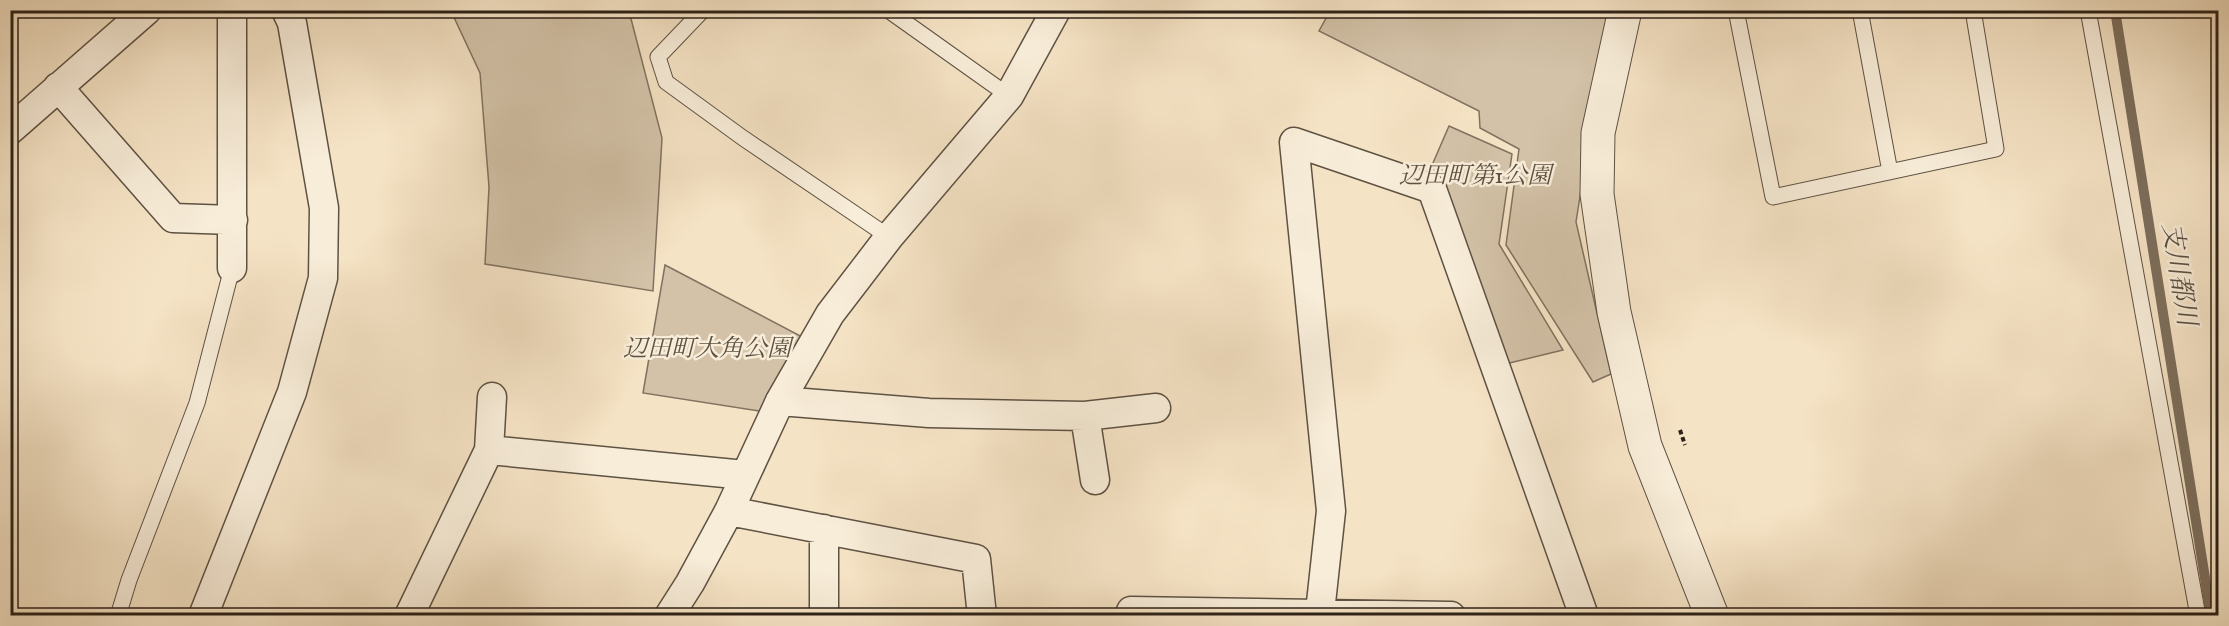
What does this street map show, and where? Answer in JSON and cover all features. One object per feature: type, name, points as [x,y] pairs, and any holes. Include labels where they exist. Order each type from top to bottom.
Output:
[{"type":"street","points":[[10,129],[147,10]]},
{"type":"street","points":[[232,10],[232,268]]},
{"type":"street","points":[[203,615],[292,392],[323,278],[324,208],[292,23],[286,10]]},
{"type":"street","points":[[669,615],[690,583],[729,512],[780,401],[830,314],[889,237],[1009,96],[1056,10]]},
{"type":"street","points":[[1625,10],[1598,134],[1598,194],[1614,312],[1645,446],[1712,615]]},
{"type":"street","points":[[58,87],[173,218],[233,220]]},
{"type":"street","points":[[1320,612],[1331,511],[1294,142],[1432,189],[1584,615]]},
{"type":"street","points":[[409,615],[489,450],[492,398]]},
{"type":"street","points":[[780,401],[929,413],[1085,416],[1156,408]]},
{"type":"street","points":[[1085,416],[1095,480]]},
{"type":"street","points":[[489,450],[745,475]]},
{"type":"street","points":[[729,512],[976,560],[982,615]]},
{"type":"street","points":[[824,529],[824,615]]},
{"type":"street","points":[[1132,615],[1131,611],[1451,615]]},
{"type":"lane","points":[[703,10],[658,57],[666,82],[743,138],[889,237]]},
{"type":"lane","points":[[888,10],[1009,96]]},
{"type":"lane","points":[[1736,10],[1773,197],[1996,149],[1973,10]]},
{"type":"lane","points":[[1860,10],[1890,172]]},
{"type":"lane","points":[[2088,10],[2198,615]]},
{"type":"lane","points":[[118,615],[129,580],[197,403],[232,268]]},
{"type":"path","points":[[1679,427],[1687,449]]},
{"type":"green space","points":[[451,11],[629,11],[662,138],[653,291],[485,264],[489,187],[480,73]]},
{"type":"green space","points":[[1330,11],[1609,11],[1576,222],[1611,374],[1593,382],[1506,245],[1519,149],[1480,128],[1479,111],[1319,31]]},
{"type":"green space","name":"辺田町第1公園","points":[[1449,126],[1512,154],[1499,244],[1563,350],[1505,364],[1426,179]]},
{"type":"green space","name":"辺田町大角公園","points":[[665,265],[808,340],[766,412],[643,393]]},
{"type":"waterway","name":"支川都川","points":[[2115,10],[2211,616]]}]
